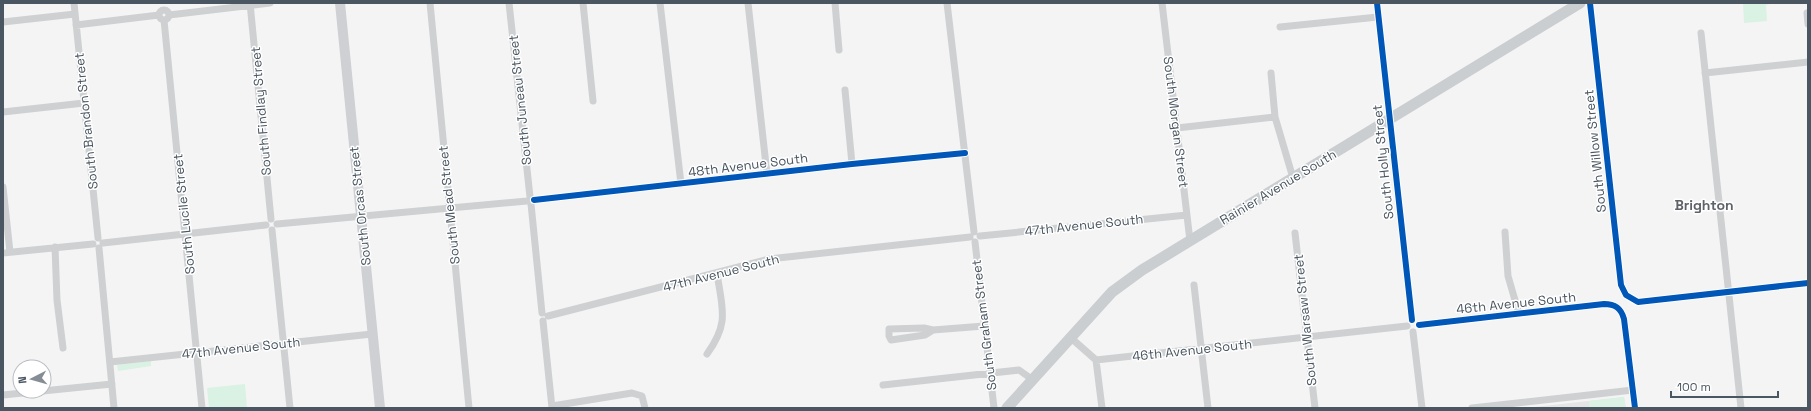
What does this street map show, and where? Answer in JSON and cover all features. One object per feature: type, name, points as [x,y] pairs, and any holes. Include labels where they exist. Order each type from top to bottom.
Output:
[{"type":"main road","name":"Rainier Avenue South","points":[[1007,408],[1112,292],[1126,281],[1580,3]]},
{"type":"street","name":"South Brandon Street","points":[[74,3],[114,408]]},
{"type":"street","points":[[76,24],[164,13],[270,3]]},
{"type":"street","name":"South Orcas Street","points":[[340,3],[380,408]]},
{"type":"street","name":"South Mead Street","points":[[430,3],[469,408]]},
{"type":"street","name":"South Juneau Street","points":[[509,3],[530,201],[545,317],[552,407]]},
{"type":"street","points":[[583,3],[593,100]]},
{"type":"street","points":[[660,3],[682,184]]},
{"type":"street","points":[[748,3],[767,174]]},
{"type":"street","points":[[835,3],[839,50]]},
{"type":"street","name":"South Graham Street","points":[[947,3],[994,408]]},
{"type":"street","name":"South Morgan Street","points":[[1162,3],[1190,241]]},
{"type":"street","name":"South Holly Street","points":[[1377,3],[1412,320]]},
{"type":"street","name":"South Willow Street","points":[[1590,3],[1621,285],[1626,295],[1638,302],[1729,291]]},
{"type":"street","name":"South Findlay Street","points":[[250,4],[290,408]]},
{"type":"street","points":[[1807,12],[1808,24]]},
{"type":"street","name":"South Lucile Street","points":[[164,13],[198,352],[202,408]]},
{"type":"street","points":[[3,22],[75,14]]},
{"type":"street","points":[[1280,27],[1378,17]]},
{"type":"street","points":[[1700,33],[1706,73],[1741,408]]},
{"type":"street","points":[[1706,73],[1808,62]]},
{"type":"street","points":[[1271,73],[1276,117],[1293,178]]},
{"type":"street","points":[[844,90],[852,164]]},
{"type":"street","points":[[3,112],[84,103]]},
{"type":"street","points":[[1177,128],[1276,117]]},
{"type":"street","name":"48th Avenue South","points":[[6,252],[360,216],[530,201],[852,164],[965,153]]},
{"type":"street","points":[[3,187],[6,252]]},
{"type":"street","name":"47th Avenue South","points":[[545,317],[772,259],[1187,215]]},
{"type":"street","name":"South Warsaw Street","points":[[1295,232],[1314,408]]},
{"type":"street","points":[[1505,232],[1508,276],[1519,314]]},
{"type":"street","points":[[55,247],[57,300],[63,348]]},
{"type":"street","points":[[707,354],[718,339],[723,321],[717,273]]},
{"type":"street","points":[[1729,291],[1808,283]]},
{"type":"street","points":[[1194,285],[1208,408]]},
{"type":"street","name":"46th Avenue South","points":[[1419,324],[1604,304],[1616,306],[1620,310],[1624,319],[1633,390]]},
{"type":"street","points":[[1413,332],[1417,330],[1419,324],[1417,321],[1412,320],[1408,322],[1407,326],[1409,330],[1413,332],[1422,408]]},
{"type":"street","points":[[933,330],[925,335],[891,340],[889,336],[890,330],[924,328],[933,330],[984,326]]},
{"type":"street","name":"46th Avenue South","points":[[1096,360],[1407,326]]},
{"type":"street","name":"47th Avenue South","points":[[110,362],[372,334]]},
{"type":"street","points":[[1071,338],[1096,360],[1102,408]]},
{"type":"street","points":[[883,385],[1019,370],[1033,380]]},
{"type":"street","points":[[3,395],[112,384]]},
{"type":"street","points":[[1472,408],[1633,390],[1635,408]]},
{"type":"street","points":[[552,407],[632,393],[642,396],[645,408]]},
{"type":"shaded area","points":[[1624,397],[1626,408],[1526,408]]},
{"type":"green space","points":[[1743,3],[1774,3],[1766,5],[1767,21],[1744,23]]},
{"type":"green space","points":[[151,361],[151,366],[118,371],[117,365]]},
{"type":"green space","points":[[245,384],[247,408],[209,408],[207,388]]},
{"type":"green space","points":[[1624,397],[1626,408],[1589,408],[1589,401]]},
{"type":"cycle path","points":[[1377,3],[1412,320]]},
{"type":"cycle path","points":[[1590,3],[1621,285],[1626,295],[1638,302],[1808,283]]},
{"type":"cycle path","points":[[534,200],[852,164],[965,153]]},
{"type":"cycle path","points":[[1419,325],[1604,304],[1617,307],[1624,319],[1635,408]]},
{"type":"district","name":"Brighton","points":[[1704,205]]}]
